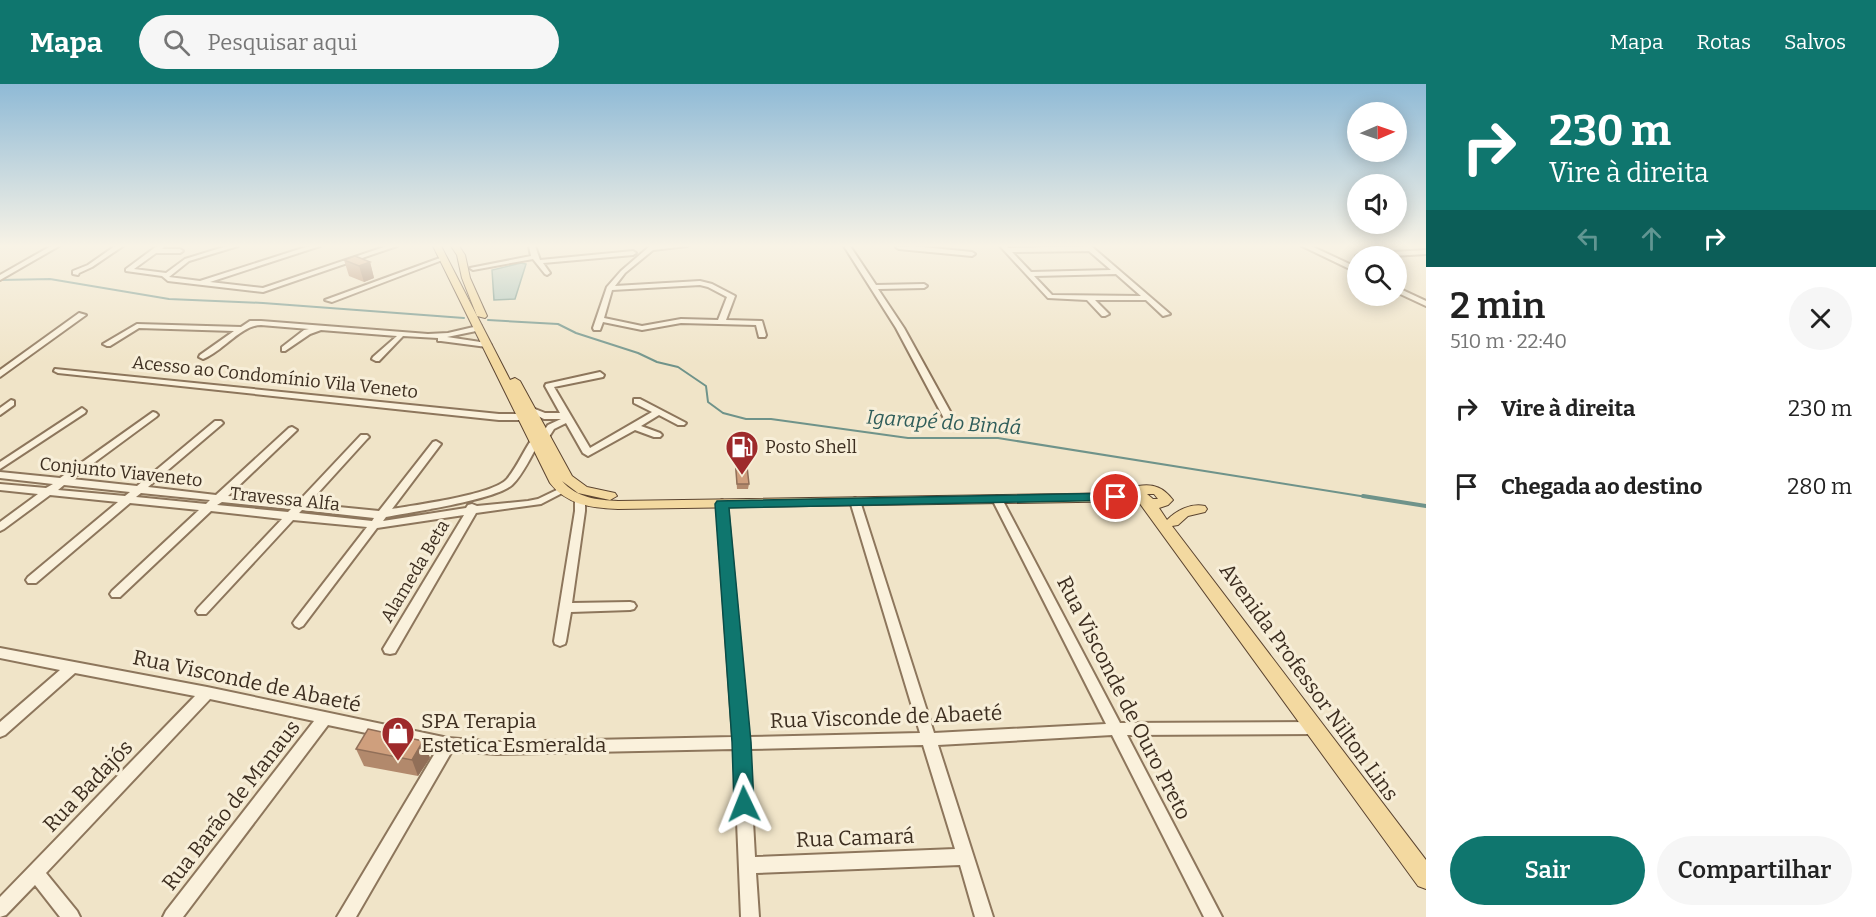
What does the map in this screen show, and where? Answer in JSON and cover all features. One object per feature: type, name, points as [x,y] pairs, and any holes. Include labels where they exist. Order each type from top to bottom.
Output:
[{"type":"main road","points":[[457,285],[524,411],[543,435],[562,471],[574,485],[596,494],[610,496],[1144,496]]},
{"type":"main road","points":[[469,285],[480,327],[524,411]]},
{"type":"main road","points":[[543,435],[562,490],[580,500],[618,505],[1144,496]]},
{"type":"main road","name":"Avenida Professor Nilton Lins","points":[[1178,541],[1166,500],[1158,491],[1144,496],[1426,878]]},
{"type":"main road","points":[[1173,522],[1183,513],[1200,509]]},
{"type":"street","points":[[216,285],[263,290],[278,285]]},
{"type":"street","points":[[329,300],[366,285]]},
{"type":"street","points":[[597,328],[612,285]]},
{"type":"street","points":[[609,288],[710,285],[731,296],[721,323]]},
{"type":"street","points":[[1038,285],[1053,298],[1148,298]]},
{"type":"street","points":[[1132,285],[1166,314]]},
{"type":"street","points":[[924,286],[876,287],[952,424]]},
{"type":"street","points":[[1407,295],[1426,304]]},
{"type":"street","points":[[1090,298],[1105,314]]},
{"type":"street","points":[[0,374],[82,315]]},
{"type":"street","points":[[600,318],[638,328],[681,321],[759,323],[762,335]]},
{"type":"street","points":[[203,357],[253,323],[417,335],[454,334],[480,327]]},
{"type":"street","points":[[106,344],[137,326],[242,329]]},
{"type":"street","points":[[285,349],[307,332],[316,329],[441,339],[480,327]]},
{"type":"street","points":[[376,359],[400,337]]},
{"type":"street","name":"Acesso ao Condomínio Vila Veneto","points":[[58,371],[489,416],[524,411]]},
{"type":"street","points":[[600,375],[549,386],[588,453],[658,412]]},
{"type":"street","points":[[636,401],[681,423]]},
{"type":"street","points":[[0,411],[11,403]]},
{"type":"street","points":[[0,466],[82,411]]},
{"type":"street","points":[[524,411],[567,418]]},
{"type":"street","points":[[0,527],[153,415]]},
{"type":"street","points":[[543,435],[544,416]]},
{"type":"street","points":[[435,511],[502,488],[511,481],[543,435],[567,418]]},
{"type":"street","points":[[32,580],[218,423]]},
{"type":"street","points":[[634,426],[657,435]]},
{"type":"street","points":[[116,594],[292,430]]},
{"type":"street","points":[[202,611],[364,437]]},
{"type":"street","points":[[299,622],[436,444]]},
{"type":"street","points":[[0,456],[13,458]]},
{"type":"street","name":"Conjunto Viaveneto","points":[[0,475],[298,507],[377,519]]},
{"type":"street","name":"Travessa Alfa","points":[[0,487],[289,516],[377,519],[389,524],[435,511],[471,512],[541,501],[562,490]]},
{"type":"street","points":[[502,488],[511,505]]},
{"type":"street","points":[[471,497],[471,512]]},
{"type":"street","name":"Rua Visconde de Ouro Preto","points":[[997,499],[1118,729],[1213,917]]},
{"type":"street","points":[[560,641],[580,500]]},
{"type":"street","points":[[855,501],[984,917]]},
{"type":"street","points":[[722,504],[741,742],[750,917]]},
{"type":"street","name":"Alameda Beta","points":[[390,649],[471,512]]},
{"type":"street","points":[[566,608],[630,606]]},
{"type":"street","name":"Rua Visconde de Abaeté","points":[[0,653],[207,693],[448,744],[497,748],[930,739],[1118,729],[1314,728]]},
{"type":"street","points":[[0,731],[72,667]]},
{"type":"street","name":"Rua Badajós","points":[[0,909],[207,693]]},
{"type":"street","name":"Rua Barão de Manaus","points":[[172,917],[324,718]]},
{"type":"street","points":[[346,917],[448,744]]},
{"type":"street","name":"Rua Camará","points":[[746,865],[965,857]]},
{"type":"street","points":[[35,872],[71,917]]},
{"type":"water","points":[[493,285],[519,285],[515,299],[494,300]]},
{"type":"building","points":[[735,458],[746,458],[749,484],[737,484]]},
{"type":"building","points":[[368,729],[423,741],[412,760],[356,749]]},
{"type":"waterway","name":"Igarapé do Bindá","points":[[85,285],[169,299],[263,303],[464,318]]},
{"type":"waterway","name":"Igarapé do Bindá","points":[[488,320],[558,324],[576,333],[638,353],[657,362],[678,367],[706,386],[708,402],[723,413],[746,419],[771,419],[908,438],[998,438],[1373,498]]},
{"type":"waterway","name":"Igarapé do Bindá","points":[[1363,496],[1426,506]]},
{"type":"place","name":"Posto Shell","points":[[742,476]]},
{"type":"place","name":"SPA Terapia Estetica Esmeralda","points":[[398,762]]},
{"type":"route","points":[[744,804],[722,504],[1116,497]]}]
